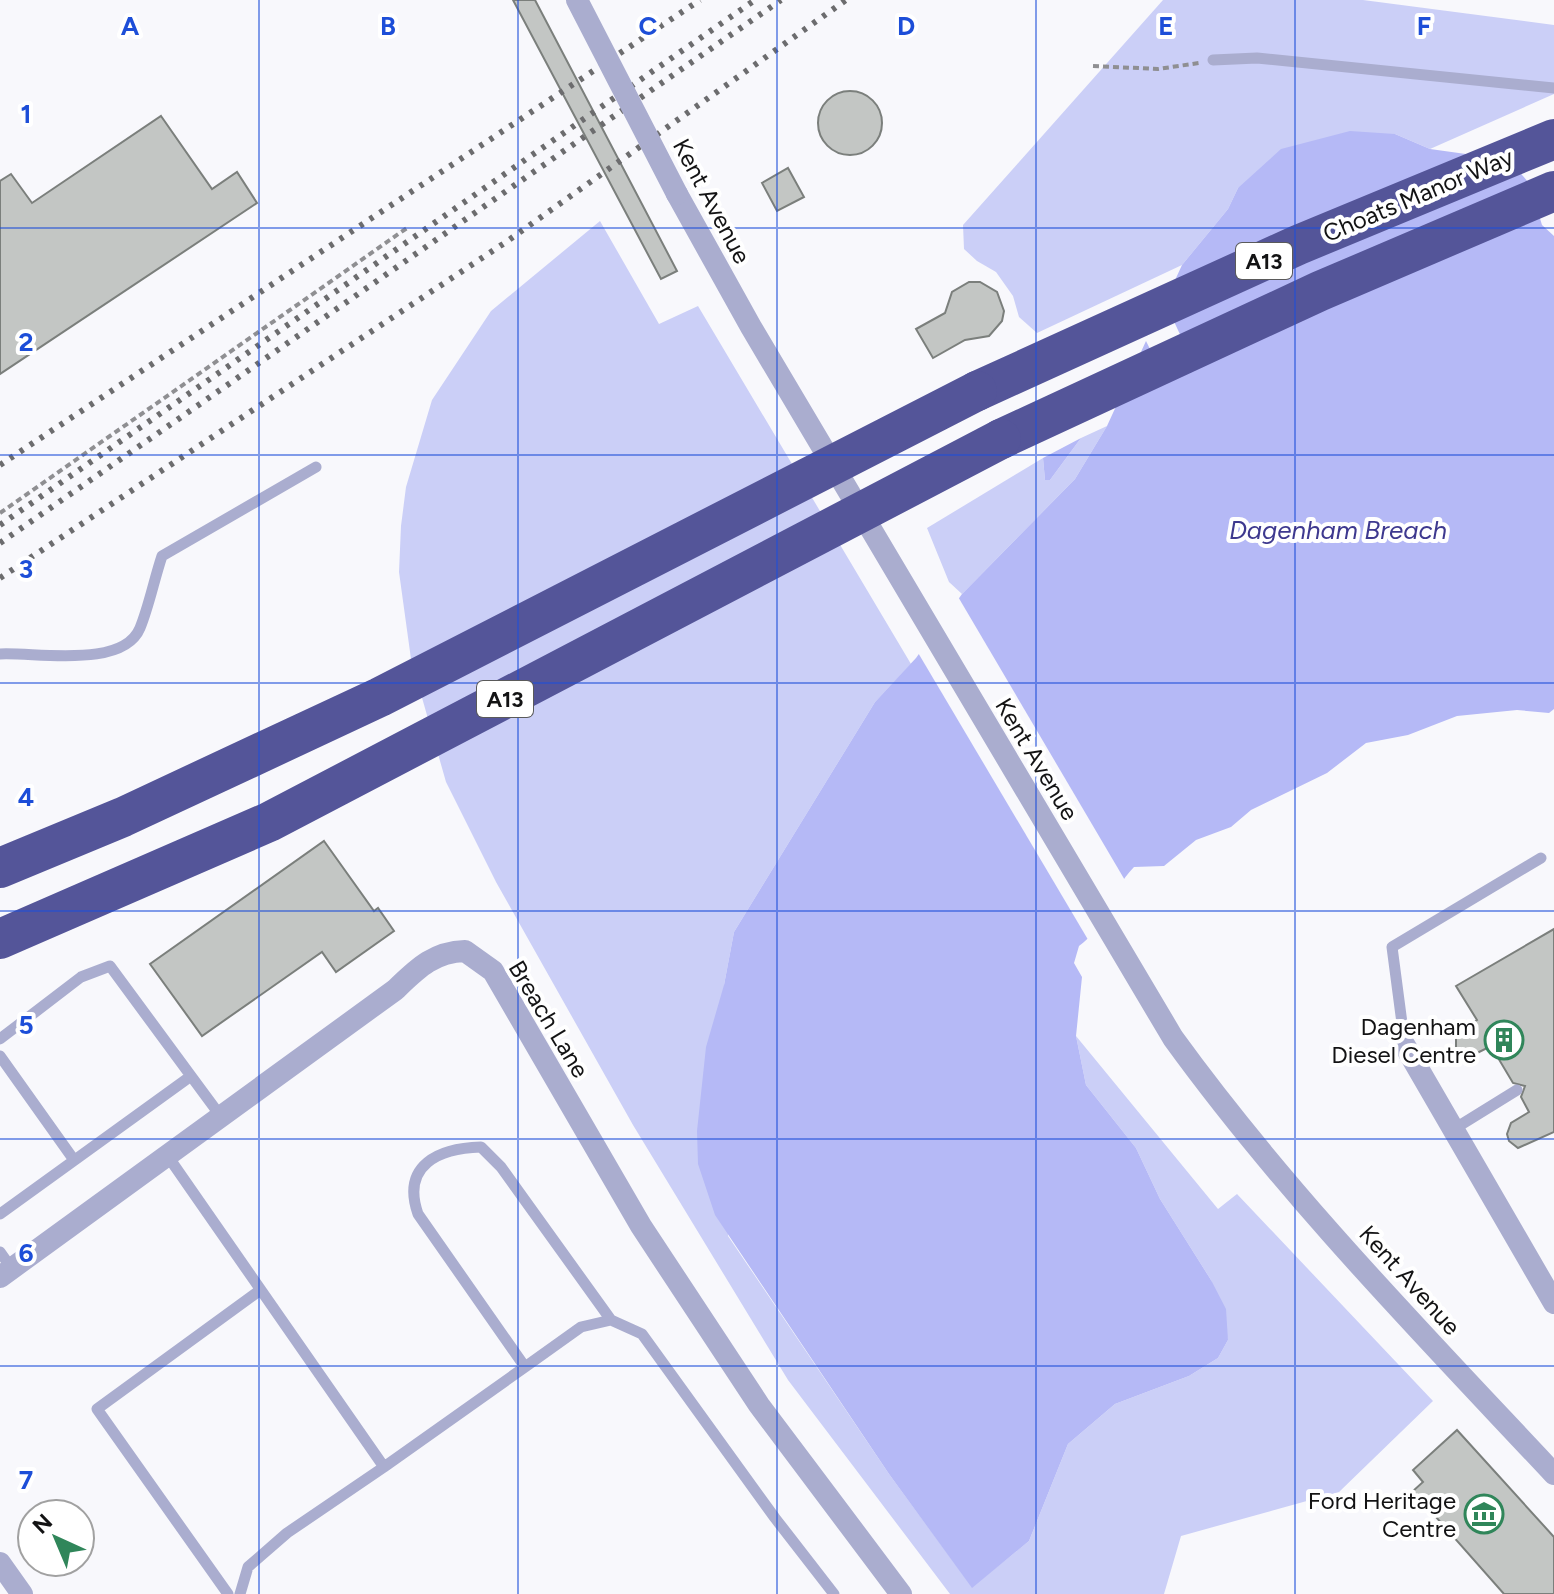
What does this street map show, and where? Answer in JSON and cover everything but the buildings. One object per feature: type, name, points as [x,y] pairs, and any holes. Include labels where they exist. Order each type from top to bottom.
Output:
[{"type":"highway","name":"Choats Manor Way","points":[[0,868],[123,817],[380,697],[977,391],[1298,245],[1554,139]]},
{"type":"highway","name":"Choats Manor Way","points":[[0,939],[153,875],[282,816],[1001,439],[1320,291],[1554,191]]},
{"type":"street","name":"Kent Avenue","points":[[577,0],[677,194],[759,340],[1173,1038],[1222,1106],[1363,1270],[1554,1474]]},
{"type":"street","name":"Breach Lane","points":[[4,1266],[222,1118],[395,990],[425,961],[441,953],[465,951],[484,961],[500,982],[641,1226],[759,1405],[901,1594]]},
{"type":"street","points":[[1405,1046],[1554,1303]]},
{"type":"street","points":[[0,1563],[22,1594]]},
{"type":"lane","points":[[1213,60],[1257,58],[1554,88]]},
{"type":"lane","points":[[0,654],[112,653],[129,643],[140,630],[162,556],[316,467]]},
{"type":"lane","points":[[1405,1046],[1392,947],[1541,858]]},
{"type":"lane","points":[[0,1039],[81,977],[110,966],[222,1118]]},
{"type":"lane","points":[[0,1056],[74,1160]]},
{"type":"lane","points":[[0,1214],[191,1076]]},
{"type":"lane","points":[[1454,1129],[1517,1090]]},
{"type":"lane","points":[[525,1367],[418,1214],[412,1196],[417,1175],[434,1155],[460,1148],[481,1147],[501,1167],[611,1320],[642,1334],[834,1594]]},
{"type":"lane","points":[[167,1155],[384,1467]]},
{"type":"lane","points":[[228,1594],[97,1409],[259,1291]]},
{"type":"lane","points":[[240,1594],[248,1567],[287,1533],[581,1327],[611,1320]]},
{"type":"path","points":[[1093,66],[1158,69],[1213,60]]},
{"type":"path","points":[[0,513],[407,228]]},
{"type":"shaded area","points":[[1163,0],[1363,0],[1554,25],[1554,94],[1430,149],[1395,134],[1238,188],[1228,209],[1182,265],[1037,333],[1019,317],[1013,296],[996,272],[964,249],[963,225]]},
{"type":"shaded area","points":[[600,221],[659,324],[698,306],[911,664],[875,702],[734,932],[724,985],[728,1236],[889,1474],[972,1587],[1029,1541],[1068,1444],[1115,1404],[1189,1376],[1218,1358],[1228,1340],[1211,1280],[1160,1199],[1136,1148],[1086,1085],[1076,1036],[1218,1209],[1237,1194],[1433,1401],[1339,1492],[1181,1536],[1164,1594],[950,1594],[788,1380],[633,1125],[496,882],[446,782],[411,659],[399,572],[406,487],[432,400],[491,311]]},
{"type":"shaded area","points":[[1107,426],[1075,479],[962,594],[949,582],[927,528],[1043,458],[1045,480],[1050,480],[1081,438]]},
{"type":"water","name":"Dagenham Breach","points":[[1350,131],[1395,134],[1430,149],[1509,160],[1529,183],[1542,225],[1554,236],[1554,709],[1549,713],[1517,710],[1457,716],[1408,735],[1366,743],[1327,773],[1251,810],[1231,827],[1196,840],[1164,866],[1134,867],[1096,929],[1079,946],[1074,963],[1082,977],[1076,1036],[1086,1085],[1136,1148],[1160,1199],[1211,1280],[1226,1309],[1228,1340],[1218,1358],[1189,1376],[1115,1404],[1068,1444],[1029,1541],[972,1588],[889,1474],[715,1215],[698,1164],[697,1131],[706,1047],[724,985],[734,932],[875,702],[916,658],[962,594],[1075,479],[1107,426],[1146,341],[1167,383],[1196,369],[1165,302],[1182,265],[1228,209],[1238,188],[1281,149]]},
{"type":"water","points":[[1081,438],[1050,480],[1045,480],[1043,458]]},
{"type":"pier","points":[[957,595],[1126,882],[1097,938],[1090,943],[917,651]]},
{"type":"railway","points":[[0,465],[700,0]]},
{"type":"railway","points":[[0,525],[755,0]]},
{"type":"railway","points":[[0,543],[781,0]]},
{"type":"railway","points":[[0,578],[506,242],[846,0]]},
{"type":"place","name":"Dagenham Diesel Centre","points":[[1504,1040]]},
{"type":"place","name":"Ford Heritage Centre","points":[[1484,1514]]}]
